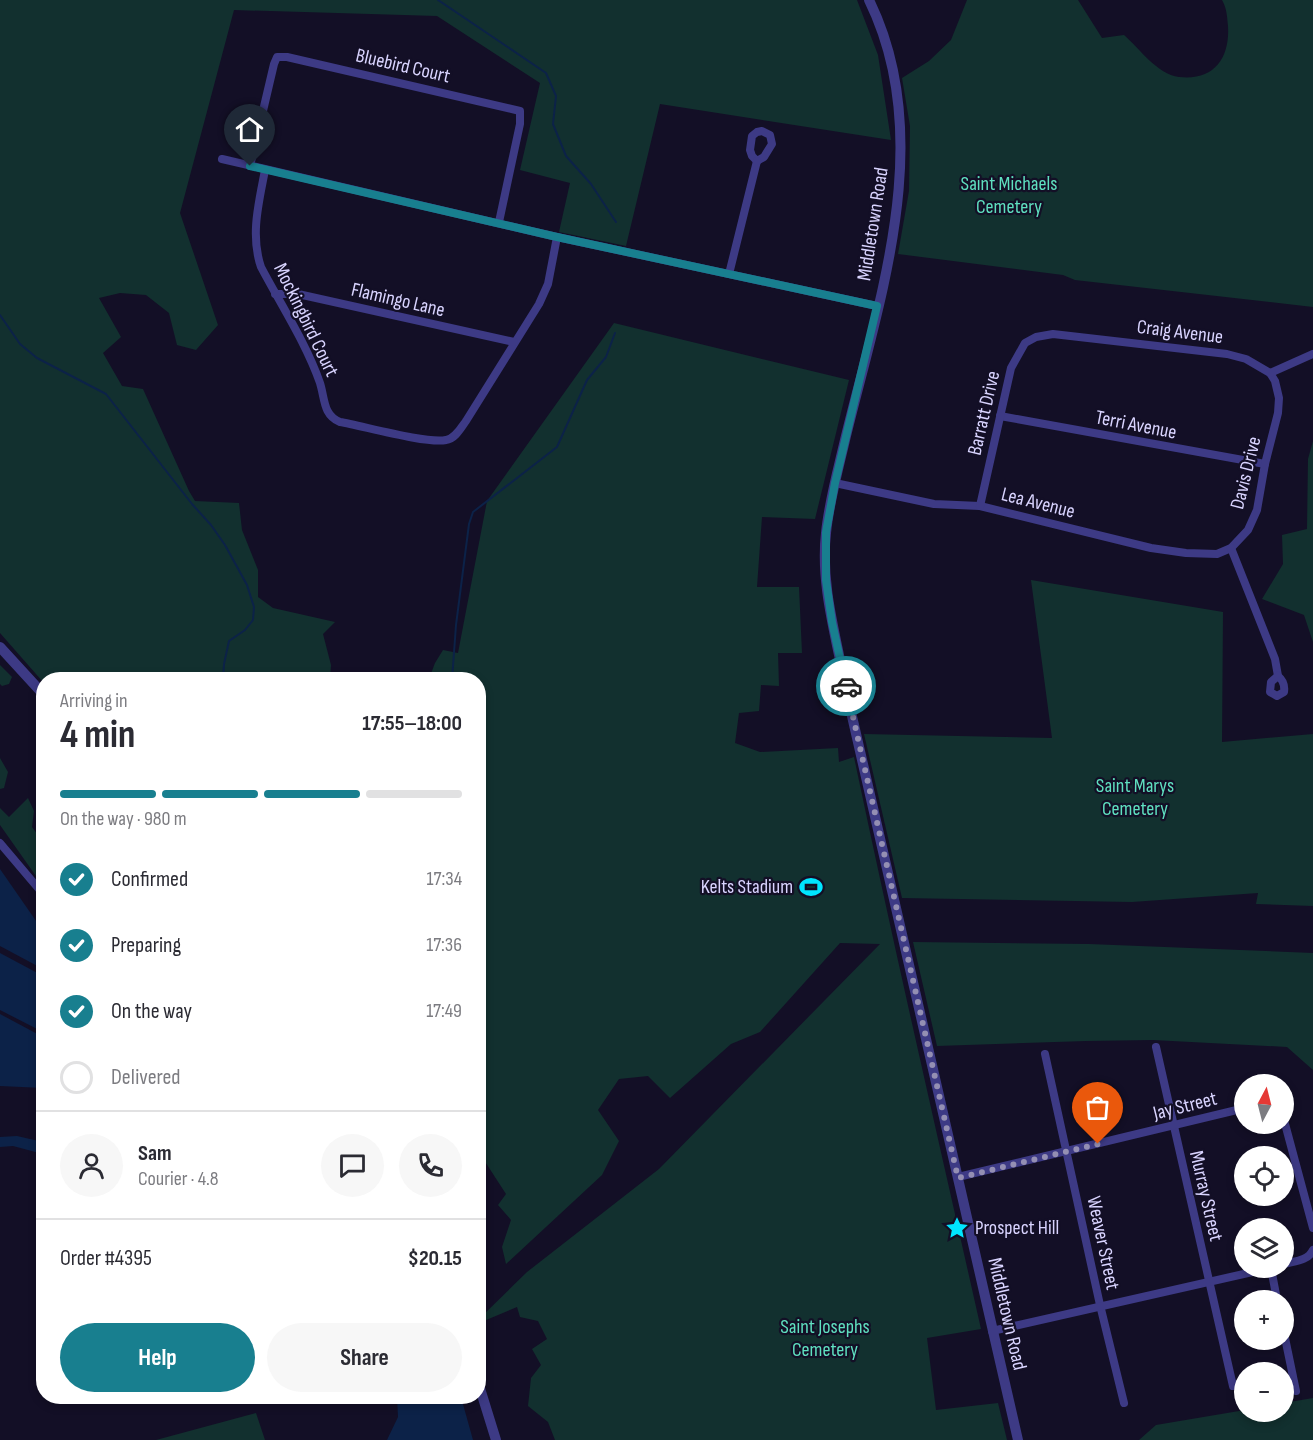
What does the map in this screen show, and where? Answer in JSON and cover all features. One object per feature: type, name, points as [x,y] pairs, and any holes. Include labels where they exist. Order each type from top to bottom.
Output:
[{"type":"street","name":"Middletown Road","points":[[869,0],[886,44],[899,99],[902,146],[900,184],[877,306],[835,483],[826,532],[825,553],[832,622],[1018,1440]]},
{"type":"street","name":"Bluebird Court","points":[[250,166],[273,63],[277,57],[287,57],[520,111],[520,124],[499,222]]},
{"type":"street","points":[[222,159],[557,237],[877,306]]},
{"type":"street","points":[[729,273],[757,161]]},
{"type":"street","name":"Mockingbird Court","points":[[265,170],[255,227],[257,255],[307,354],[332,418],[340,422],[421,438],[445,441],[451,439],[466,421],[545,293],[557,237]]},
{"type":"street","name":"Flamingo Lane","points":[[275,294],[298,294],[514,342]]},
{"type":"street","name":"Craig Avenue","points":[[1036,337],[1065,334],[1227,354],[1246,358],[1270,373]]},
{"type":"street","name":"Barratt Drive","points":[[980,506],[1011,368],[1020,349],[1036,337]]},
{"type":"street","points":[[1270,373],[1313,354]]},
{"type":"street","name":"Davis Drive","points":[[1231,548],[1248,530],[1257,510],[1265,464],[1278,413],[1279,398],[1275,381],[1270,373]]},
{"type":"street","name":"Terri Avenue","points":[[1000,416],[1265,464]]},
{"type":"street","name":"Lea Avenue","points":[[835,483],[934,504],[980,506],[1151,548],[1186,554],[1217,554],[1231,548]]},
{"type":"street","points":[[1231,548],[1275,659],[1278,676]]},
{"type":"street","points":[[0,647],[36,686]]},
{"type":"street","points":[[0,843],[36,886]]},
{"type":"street","name":"Murray Street","points":[[1156,1047],[1233,1386]]},
{"type":"street","name":"Weaver Street","points":[[1045,1054],[1124,1403]]},
{"type":"street","name":"Jay Street","points":[[958,1178],[1234,1111]]},
{"type":"street","points":[[1288,1134],[1313,1228]]},
{"type":"street","points":[[1294,1261],[1310,1255],[1313,1250]]},
{"type":"street","points":[[992,1331],[1234,1275]]},
{"type":"street","points":[[1288,1350],[1296,1391]]},
{"type":"street","points":[[485,1404],[496,1440]]},
{"type":"green space","points":[[0,0],[857,0],[878,55],[891,140],[660,104],[626,246],[559,232],[570,183],[520,170],[540,83],[437,16],[234,10],[180,213],[218,325],[196,350],[177,345],[169,313],[146,295],[120,293],[99,298],[121,337],[103,353],[122,386],[143,389],[195,501],[239,503],[242,530],[258,570],[258,597],[273,608],[335,622],[323,634],[331,665],[330,672],[36,672],[36,674],[0,633]]},
{"type":"green space","name":"Saint Michaels Cemetery","points":[[967,0],[1078,0],[1102,38],[1124,35],[1163,71],[1179,77],[1191,77],[1210,71],[1223,57],[1228,38],[1228,26],[1222,0],[1313,0],[1313,307],[1075,280],[1063,275],[898,254],[909,191],[910,126],[902,78],[929,61],[951,40]]},
{"type":"green space","name":"Saint Josephs Cemetery","points":[[614,323],[849,380],[815,519],[762,517],[757,587],[799,587],[802,653],[778,653],[779,686],[761,685],[759,711],[739,713],[735,743],[760,752],[838,748],[839,762],[854,757],[981,1329],[927,1338],[936,1410],[998,1403],[1007,1440],[555,1440],[548,1422],[528,1406],[531,1378],[541,1365],[532,1349],[547,1339],[538,1321],[520,1317],[517,1307],[486,1320],[486,1312],[527,1272],[659,1169],[880,944],[840,943],[760,1032],[731,1044],[670,1098],[648,1076],[619,1079],[598,1110],[619,1141],[602,1175],[506,1264],[502,1247],[511,1220],[498,1205],[506,1194],[486,1163],[486,672],[432,672],[443,650],[458,653],[487,501]]},
{"type":"green space","points":[[1313,441],[1313,642],[1304,615],[1262,599],[1283,564],[1282,535],[1307,529],[1308,459]]},
{"type":"green space","name":"Saint Marys Cemetery","points":[[1031,580],[1223,612],[1222,742],[1313,734],[1313,906],[1256,904],[1258,893],[1132,902],[902,898],[864,734],[1052,738]]},
{"type":"green space","points":[[0,665],[12,677],[9,684],[2,686],[0,684]]},
{"type":"green space","points":[[0,758],[8,772],[4,788],[0,789]]},
{"type":"green space","points":[[28,798],[34,811],[32,827],[36,832],[36,876],[0,825],[0,808],[9,817]]},
{"type":"green space","points":[[913,942],[1089,944],[1313,953],[1313,1070],[1287,1047],[1153,1040],[937,1046]]},
{"type":"green space","points":[[1313,1398],[1313,1440],[1139,1440],[1156,1425],[1234,1412],[1234,1422],[1294,1422],[1294,1401]]},
{"type":"green space","points":[[256,1413],[265,1440],[156,1440]]},
{"type":"water","points":[[0,869],[36,921],[36,1088],[0,1086]]},
{"type":"water","points":[[17,1136],[36,1140],[36,1152],[13,1146],[0,1147],[0,1137]]},
{"type":"water","points":[[397,1404],[463,1404],[473,1440],[387,1440],[398,1417]]},
{"type":"pier","points":[[0,946],[36,965],[36,972],[0,953]]},
{"type":"pier","points":[[0,1010],[36,1028],[36,1033],[0,1014]]},
{"type":"waterway","points":[[438,0],[546,73],[556,96],[553,124],[566,156],[591,184],[616,222]]},
{"type":"waterway","points":[[0,315],[20,344],[37,358],[106,394],[225,545],[247,585],[254,607],[253,620],[245,630],[229,641],[224,672]]},
{"type":"waterway","points":[[453,672],[456,625],[469,524],[473,512],[557,447],[587,380],[606,357],[615,333]]},
{"type":"way so far","points":[[846,686],[958,1178],[1098,1144]]},
{"type":"place","name":"Kelts Stadium","points":[[811,887]]},
{"type":"place","name":"Prospect Hill","points":[[957,1228]]},
{"type":"route","points":[[250,166],[557,237],[877,306],[835,483],[826,532],[826,580],[832,622],[846,686]]}]
